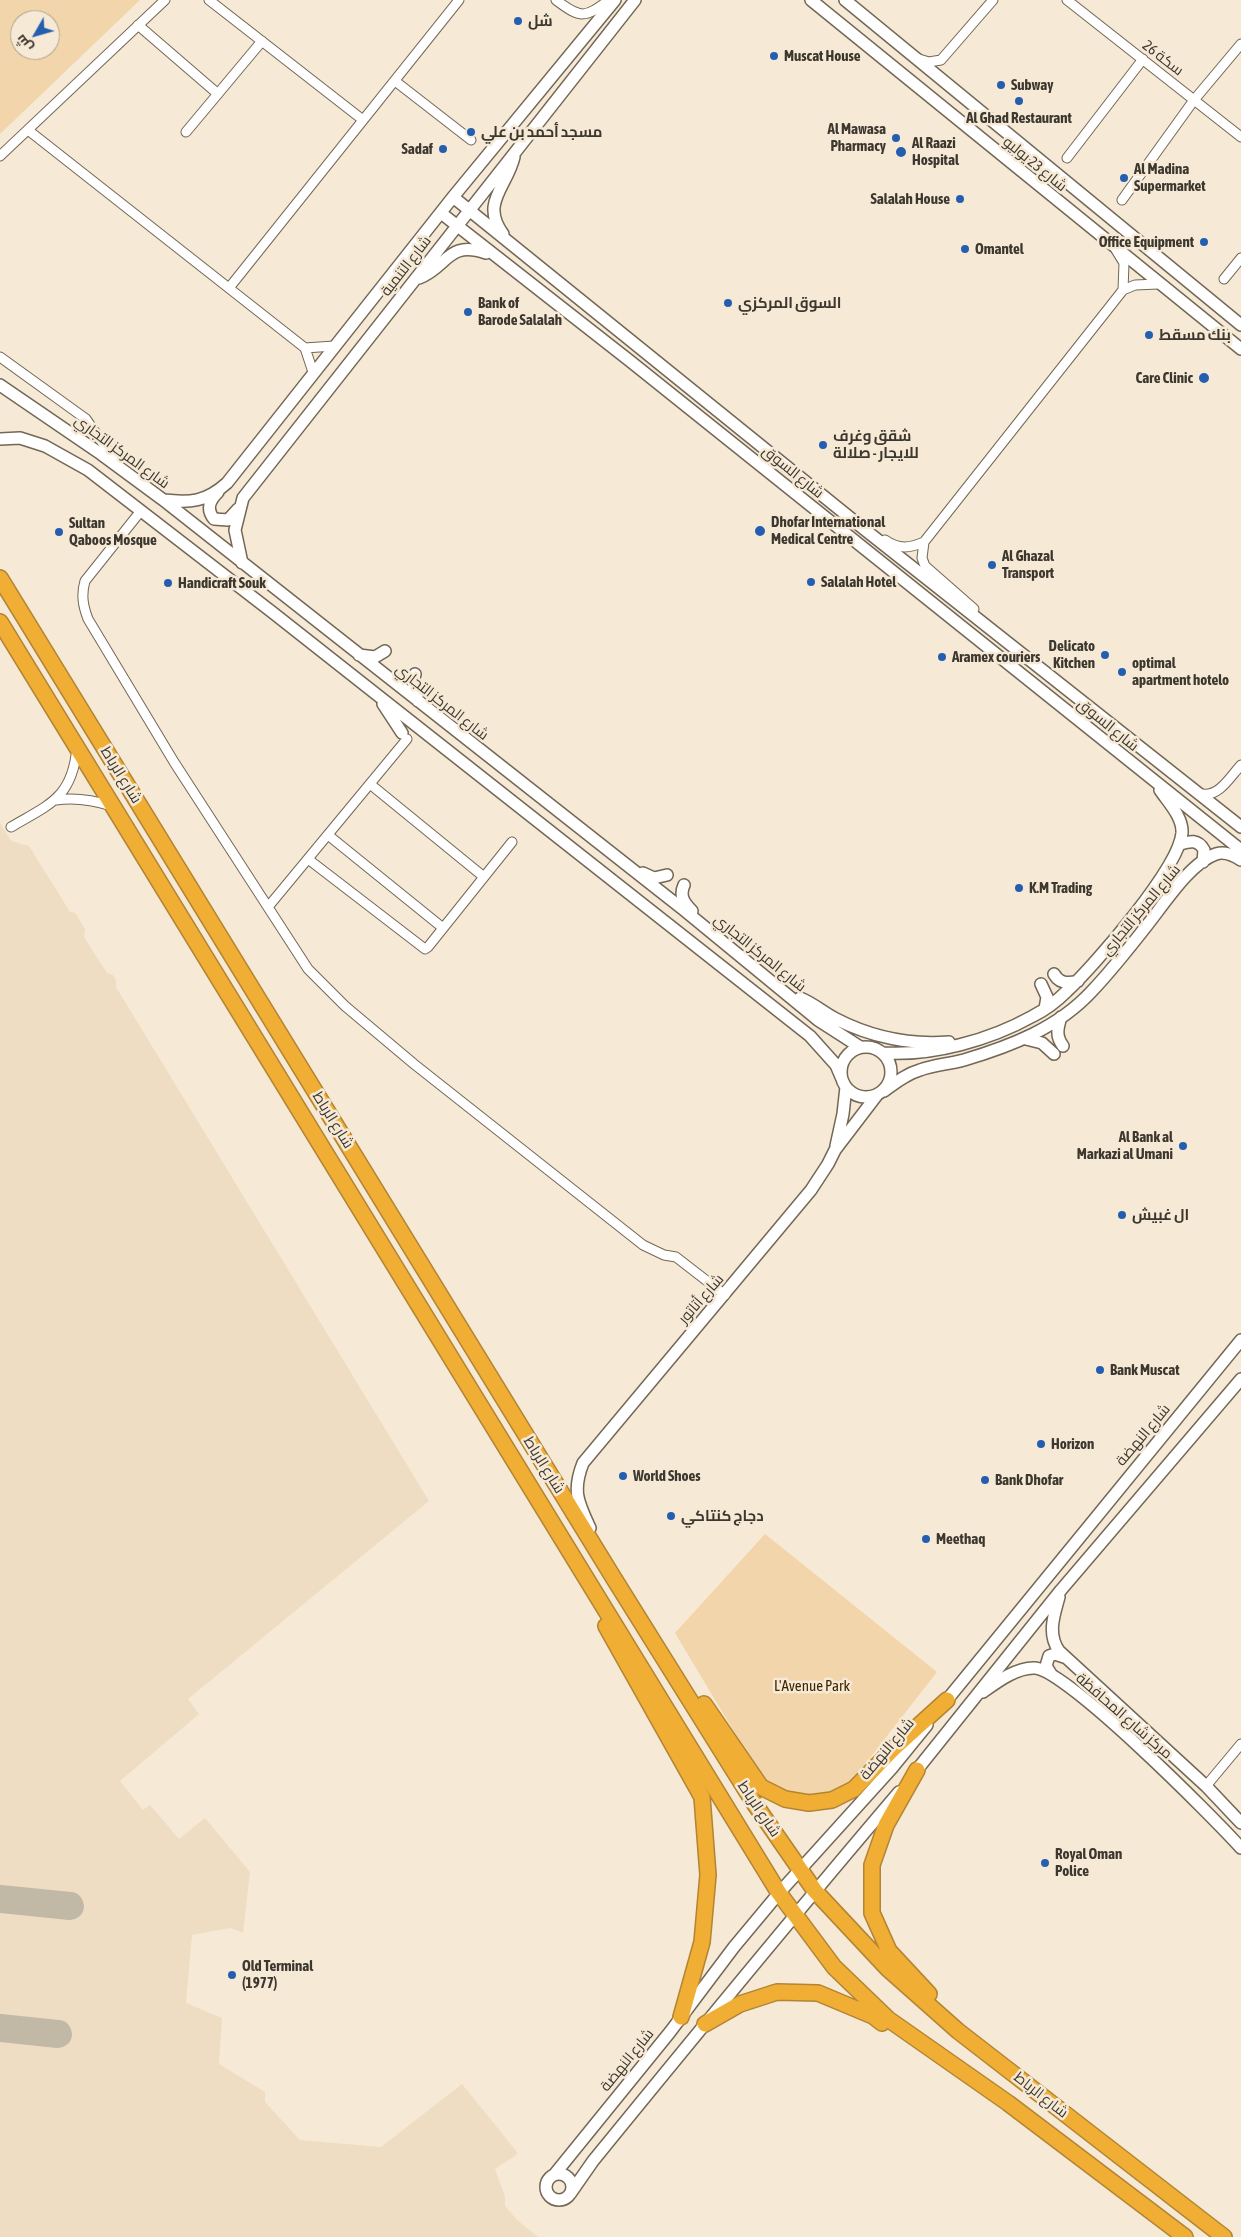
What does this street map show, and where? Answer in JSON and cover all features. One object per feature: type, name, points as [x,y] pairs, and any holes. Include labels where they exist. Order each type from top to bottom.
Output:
[{"type":"highway","name":"شارع الرباط","points":[[0,578],[613,1577],[754,1804],[815,1891],[888,1969],[958,2031],[1224,2237]]},
{"type":"highway","name":"شارع الرباط","points":[[0,622],[779,1893],[794,1914],[834,1967],[882,2014],[1008,2103],[1185,2237]]},
{"type":"highway","points":[[592,1587],[608,1632],[702,1797],[708,1875],[702,1942],[681,2017]]},
{"type":"highway","points":[[678,1681],[703,1703],[761,1787],[785,1799],[809,1803],[832,1800],[854,1789],[893,1749],[947,1700]]},
{"type":"highway","points":[[917,1770],[886,1825],[872,1865],[872,1913],[889,1951],[931,1996],[958,2031]]},
{"type":"highway","points":[[705,2024],[740,2004],[778,1992],[818,1993],[873,2016],[947,2073],[1008,2103]]},
{"type":"street","points":[[0,156],[165,0]]},
{"type":"street","points":[[210,0],[363,120]]},
{"type":"street","points":[[229,288],[459,0]]},
{"type":"street","points":[[556,0],[575,12],[586,15],[592,13],[609,0]]},
{"type":"street","name":"شارع التنمية","points":[[162,499],[187,503],[201,500],[221,489],[453,197],[615,0]]},
{"type":"street","name":"شارع التنمية","points":[[242,564],[235,530],[243,498],[635,0]]},
{"type":"street","name":"شارع 23 يوليو","points":[[811,0],[1116,250],[1241,349]]},
{"type":"street","name":"شارع 23 يوليو","points":[[845,0],[920,59],[1156,257],[1241,325]]},
{"type":"street","points":[[920,59],[934,62],[943,58],[993,0]]},
{"type":"street","name":"سكة 26","points":[[1067,0],[1241,137]]},
{"type":"street","points":[[138,25],[218,94]]},
{"type":"street","points":[[186,132],[262,41]]},
{"type":"street","points":[[1122,200],[1194,100],[1241,44]]},
{"type":"street","points":[[943,58],[940,70],[947,82]]},
{"type":"street","points":[[1067,158],[1143,59]]},
{"type":"street","points":[[395,80],[470,140]]},
{"type":"street","points":[[28,130],[305,348],[313,372]]},
{"type":"street","points":[[508,242],[496,222],[493,208],[496,194],[511,169],[515,151]]},
{"type":"street","name":"شارع السوق","points":[[453,197],[864,529],[1202,794],[1241,827]]},
{"type":"street","name":"شارع السوق","points":[[441,213],[630,361],[1241,850]]},
{"type":"street","points":[[415,279],[427,274],[448,256],[461,250],[475,249],[493,255]]},
{"type":"street","points":[[1116,250],[1124,263],[1123,290]]},
{"type":"street","points":[[1224,279],[1241,258]]},
{"type":"street","points":[[991,628],[978,613],[925,566],[922,558],[924,542],[1123,290],[1135,285],[1158,284]]},
{"type":"street","points":[[305,348],[334,346]]},
{"type":"street","points":[[0,357],[86,419],[119,468]]},
{"type":"street","name":"شارع المركز التجاري","points":[[0,386],[162,499],[242,564],[710,931],[818,1020],[860,1047]]},
{"type":"street","points":[[0,438],[20,438],[45,446],[88,470],[378,696],[648,916],[810,1036],[836,1065],[844,1083],[860,1096],[880,1093],[892,1076],[891,1068],[883,1053],[868,1047],[860,1047],[846,1056],[842,1063],[844,1083]]},
{"type":"street","points":[[221,489],[213,497],[208,507],[214,520],[228,520],[235,515],[240,506]]},
{"type":"street","points":[[140,512],[84,581],[82,591],[83,606],[88,619],[174,762],[308,969],[344,1006],[414,1064],[644,1245],[664,1255],[676,1257],[725,1295]]},
{"type":"street","points":[[864,529],[900,548],[924,542]]},
{"type":"street","points":[[358,655],[375,657],[385,651]]},
{"type":"street","points":[[415,674],[414,689],[419,703]]},
{"type":"street","points":[[268,907],[370,784],[404,736],[378,696]]},
{"type":"street","points":[[11,827],[56,800],[67,786],[75,769],[77,748]]},
{"type":"street","points":[[1202,794],[1209,795],[1216,792],[1241,765]]},
{"type":"street","name":"شارع المركز التجاري","points":[[883,1053],[915,1054],[948,1048],[1017,1024],[1045,1009],[1078,981],[1143,904],[1161,878],[1180,844],[1182,832],[1180,821],[1155,781]]},
{"type":"street","points":[[370,784],[484,877]]},
{"type":"street","points":[[56,800],[69,798],[90,800],[113,806]]},
{"type":"street","points":[[328,835],[444,928]]},
{"type":"street","points":[[1180,844],[1190,841],[1198,843],[1204,850],[1203,862]]},
{"type":"street","points":[[308,859],[422,948],[428,947],[512,842]]},
{"type":"street","name":"شارع المركز التجاري","points":[[880,1093],[903,1077],[920,1069],[965,1059],[1026,1038],[1062,1017],[1092,992],[1184,878],[1211,856],[1222,853],[1232,855],[1241,860]]},
{"type":"street","points":[[623,863],[654,878],[667,875]]},
{"type":"street","points":[[684,885],[681,892],[685,904],[710,931]]},
{"type":"street","points":[[1054,974],[1060,981],[1066,983],[1078,981]]},
{"type":"street","points":[[1041,984],[1047,997],[1045,1009]]},
{"type":"street","points":[[787,994],[802,998],[848,1025],[893,1038],[928,1043],[971,1040]]},
{"type":"street","points":[[1062,1017],[1057,1030],[1063,1046]]},
{"type":"street","points":[[1026,1038],[1042,1043],[1054,1054]]},
{"type":"street","name":"شارع أتاتور","points":[[835,1150],[843,1114],[844,1083]]},
{"type":"street","name":"شارع أتاتور","points":[[613,1577],[579,1506],[576,1490],[578,1476],[583,1463],[725,1295],[810,1190],[835,1150],[880,1093]]},
{"type":"street","name":"شارع النهضة","points":[[554,2175],[681,2017],[712,1974],[779,1893],[892,1768],[1241,1340]]},
{"type":"street","points":[[570,2194],[572,2185],[570,2180],[563,2175],[554,2175],[547,2183],[547,2192],[550,2196],[559,2200],[564,2199],[570,2194],[593,2161],[754,1966],[794,1914],[917,1770],[968,1704],[1062,1590],[1241,1379]]},
{"type":"street","name":"مركز شارع المحافظة","points":[[1062,1590],[1053,1617],[1052,1635],[1056,1646],[1064,1657],[1206,1786],[1241,1823]]},
{"type":"street","points":[[1050,1674],[1046,1666],[1049,1656],[1055,1654],[1064,1657]]},
{"type":"street","name":"مركز شارع المحافظة","points":[[968,1704],[986,1690],[1016,1672],[1036,1668],[1050,1674],[1096,1709],[1216,1820],[1241,1848]]},
{"type":"street","points":[[1206,1786],[1241,1744]]},
{"type":"shaded area","points":[[0,823],[11,841],[29,846],[70,912],[75,913],[85,929],[84,937],[107,973],[113,975],[116,980],[116,987],[429,1501],[188,1699],[199,1714],[120,1781],[143,1810],[150,1805],[179,1839],[205,1818],[250,1872],[243,1933],[230,1928],[192,1935],[186,2003],[222,2018],[219,2064],[265,2092],[265,2102],[300,2140],[381,2147],[462,2084],[517,2152],[516,2155],[495,2169],[505,2197],[505,2206],[518,2221],[538,2237],[0,2237]]},
{"type":"green space","points":[[0,0],[140,0],[0,134]]},
{"type":"green space","name":"L'Avenue Park","points":[[765,1534],[937,1672],[841,1795],[798,1802],[763,1780],[675,1633]]},
{"type":"taxiway","points":[[0,1899],[70,1906]]},
{"type":"taxiway","points":[[0,2028],[58,2034]]},
{"type":"place","name":"شل","points":[[518,21]]},
{"type":"place","name":"Muscat House","points":[[774,56]]},
{"type":"place","name":"Subway","points":[[1001,85]]},
{"type":"place","name":"Al Ghad Restaurant","points":[[1019,101]]},
{"type":"place","name":"مسجد أحمد بن علي","points":[[471,132]]},
{"type":"place","name":"Al Mawasa Pharmacy","points":[[896,138]]},
{"type":"place","name":"Sadaf","points":[[443,149]]},
{"type":"place","name":"Al Raazi Hospital","points":[[901,152]]},
{"type":"place","name":"Al Madina Supermarket","points":[[1124,178]]},
{"type":"place","name":"Salalah House","points":[[960,199]]},
{"type":"place","name":"Office Equipment","points":[[1204,242]]},
{"type":"place","name":"Omantel","points":[[965,249]]},
{"type":"place","name":"السوق المركزي","points":[[728,303]]},
{"type":"place","name":"Bank of Barode Salalah","points":[[468,312]]},
{"type":"place","name":"بنك مسقط","points":[[1149,335]]},
{"type":"place","name":"Care Clinic","points":[[1204,378]]},
{"type":"place","name":"شقق وغرف للايجار - صلالة","points":[[823,445]]},
{"type":"place","name":"Dhofar International Medical Centre","points":[[760,531]]},
{"type":"place","name":"Sultan Qaboos Mosque","points":[[59,532]]},
{"type":"place","name":"Al Ghazal Transport","points":[[992,565]]},
{"type":"place","name":"Salalah Hotel","points":[[811,582]]},
{"type":"place","name":"Handicraft Souk","points":[[168,583]]},
{"type":"place","name":"Delicato Kitchen","points":[[1105,655]]},
{"type":"place","name":"Aramex couriers","points":[[942,657]]},
{"type":"place","name":"optimal apartment hotelo","points":[[1122,672]]},
{"type":"place","name":"K.M Trading","points":[[1019,888]]},
{"type":"place","name":"Al Bank al Markazi al Umani","points":[[1183,1146]]},
{"type":"place","name":"ال غبيش","points":[[1122,1215]]},
{"type":"place","name":"Bank Muscat","points":[[1100,1370]]},
{"type":"place","name":"Horizon","points":[[1041,1444]]},
{"type":"place","name":"World Shoes","points":[[623,1476]]},
{"type":"place","name":"Bank Dhofar","points":[[985,1480]]},
{"type":"place","name":"دجاج كنتاكي","points":[[671,1516]]},
{"type":"place","name":"Meethaq","points":[[926,1539]]},
{"type":"place","name":"Royal Oman Police","points":[[1045,1863]]},
{"type":"place","name":"Old Terminal (1977)","points":[[232,1975]]}]
